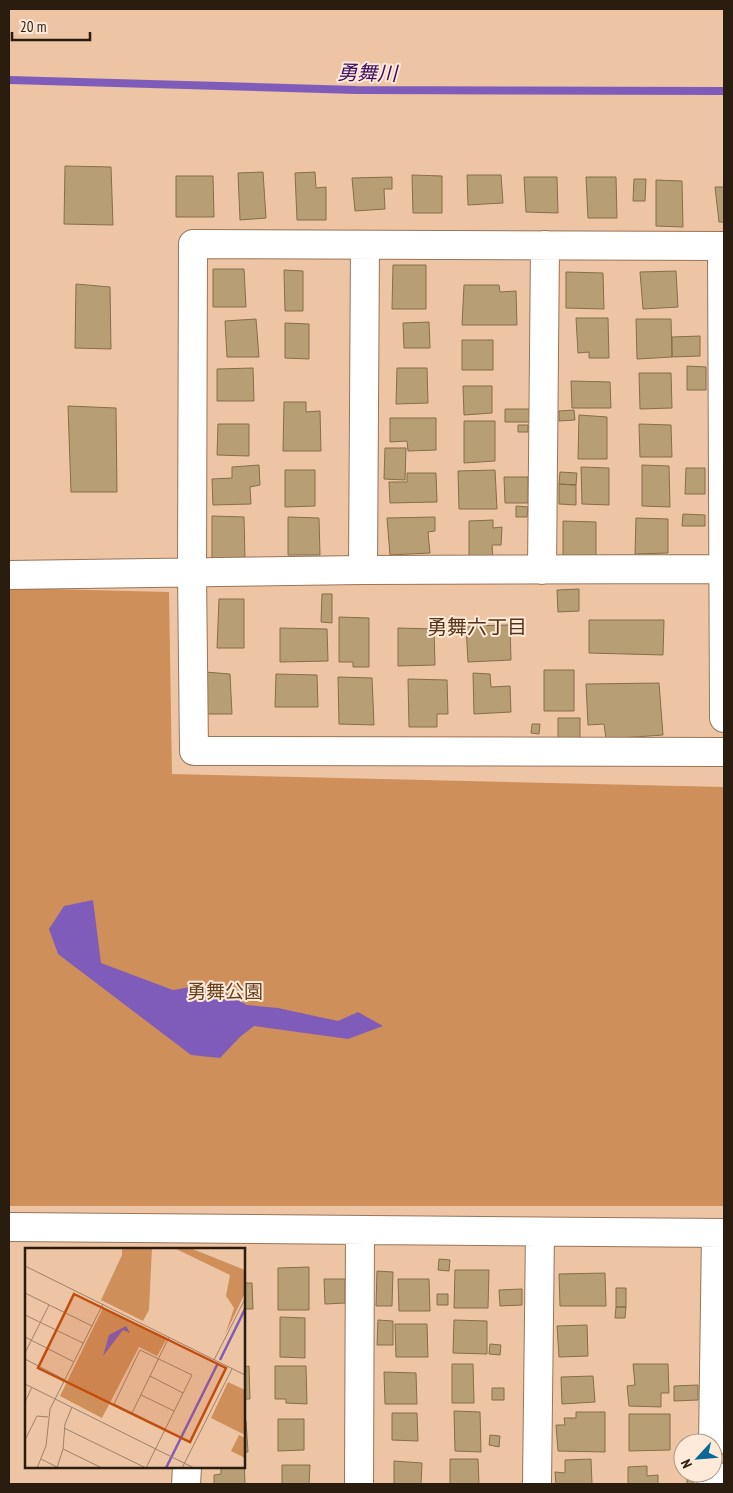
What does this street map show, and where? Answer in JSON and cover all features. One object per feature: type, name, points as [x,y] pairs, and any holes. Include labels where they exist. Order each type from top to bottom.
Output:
[{"type":"street","points":[[724,718],[723,246],[193,244],[192,573],[194,752],[724,752]]},
{"type":"street","points":[[363,570],[365,245]]},
{"type":"street","points":[[542,570],[545,245]]},
{"type":"street","points":[[9,575],[363,570],[724,569]]},
{"type":"street","points":[[9,1227],[189,1239],[360,1230],[720,1233],[713,1433]]},
{"type":"street","points":[[359,1484],[360,1230]]},
{"type":"street","points":[[537,1484],[540,1232]]},
{"type":"street","points":[[186,1484],[187,1468]]},
{"type":"green space","name":"勇舞公園","points":[[9,588],[169,592],[172,774],[724,787],[724,1206],[9,1206]]},
{"type":"shaded area","points":[[93,900],[101,963],[173,990],[208,984],[247,1005],[278,1008],[338,1021],[358,1012],[383,1026],[348,1039],[254,1026],[240,1037],[220,1058],[191,1055],[58,954],[49,929],[64,906]]},
{"type":"building","points":[[65,166],[111,167],[113,225],[64,224]]},
{"type":"building","points":[[263,172],[266,218],[240,220],[238,173]]},
{"type":"building","points":[[315,172],[316,188],[326,187],[326,220],[297,220],[295,173]]},
{"type":"building","points":[[412,175],[442,176],[442,213],[413,213]]},
{"type":"building","points":[[467,175],[501,175],[503,203],[468,205]]},
{"type":"building","points":[[176,176],[213,176],[214,217],[176,217]]},
{"type":"building","points":[[392,177],[392,189],[384,189],[385,209],[355,211],[352,178]]},
{"type":"building","points":[[524,177],[557,177],[558,213],[526,212]]},
{"type":"building","points":[[586,177],[616,177],[617,218],[588,218]]},
{"type":"building","points":[[634,179],[646,179],[645,201],[633,201]]},
{"type":"building","points":[[656,180],[682,181],[683,227],[656,226]]},
{"type":"building","points":[[715,187],[724,187],[724,222],[719,222]]},
{"type":"building","points":[[393,265],[426,265],[426,309],[392,309]]},
{"type":"building","points":[[213,269],[244,269],[246,307],[213,307]]},
{"type":"building","points":[[284,270],[303,271],[303,311],[285,311]]},
{"type":"building","points":[[676,271],[678,307],[643,309],[640,272]]},
{"type":"building","points":[[566,272],[603,273],[604,309],[566,308]]},
{"type":"building","points":[[76,284],[110,287],[111,349],[75,348]]},
{"type":"building","points":[[464,285],[499,285],[500,292],[516,291],[517,325],[462,325]]},
{"type":"building","points":[[576,318],[608,318],[609,358],[589,358],[589,352],[578,353]]},
{"type":"building","points":[[256,319],[259,357],[227,357],[225,321]]},
{"type":"building","points":[[636,319],[671,319],[672,357],[637,359]]},
{"type":"building","points":[[429,322],[430,348],[404,348],[403,323]]},
{"type":"building","points":[[285,323],[309,324],[309,359],[285,358]]},
{"type":"building","points":[[700,336],[700,356],[672,357],[672,337]]},
{"type":"building","points":[[462,340],[493,340],[493,370],[462,370]]},
{"type":"building","points":[[687,366],[706,367],[706,390],[687,390]]},
{"type":"building","points":[[253,368],[254,401],[217,401],[217,369]]},
{"type":"building","points":[[397,368],[427,368],[428,403],[396,404]]},
{"type":"building","points":[[639,373],[671,373],[672,408],[640,409]]},
{"type":"building","points":[[571,381],[610,382],[611,408],[572,408]]},
{"type":"building","points":[[463,386],[492,386],[492,413],[464,415]]},
{"type":"building","points":[[284,402],[306,402],[306,412],[320,411],[321,451],[283,451]]},
{"type":"building","points":[[68,406],[116,408],[117,492],[71,492]]},
{"type":"building","points":[[505,409],[530,409],[530,422],[505,422]]},
{"type":"building","points":[[574,410],[575,420],[559,421],[559,411]]},
{"type":"building","points":[[579,415],[607,417],[607,459],[578,459]]},
{"type":"building","points":[[390,418],[436,418],[436,450],[408,451],[407,441],[390,442]]},
{"type":"building","points":[[464,421],[495,421],[495,461],[464,463]]},
{"type":"building","points":[[218,424],[249,424],[249,456],[217,455]]},
{"type":"building","points":[[639,424],[671,425],[672,457],[640,457]]},
{"type":"building","points":[[518,425],[528,425],[528,432],[518,432]]},
{"type":"building","points":[[385,448],[406,448],[405,480],[384,479]]},
{"type":"building","points":[[259,465],[260,485],[250,487],[251,504],[213,505],[212,479],[232,478],[232,467]]},
{"type":"building","points":[[642,465],[669,466],[670,507],[642,506]]},
{"type":"building","points":[[581,467],[609,468],[609,505],[582,504]]},
{"type":"building","points":[[686,468],[705,468],[705,494],[685,494]]},
{"type":"building","points":[[285,470],[315,470],[315,506],[285,507]]},
{"type":"building","points":[[495,470],[497,509],[459,509],[458,471]]},
{"type":"building","points":[[560,472],[577,473],[576,485],[559,484]]},
{"type":"building","points":[[407,473],[436,473],[437,502],[390,503],[389,482],[407,482]]},
{"type":"building","points":[[504,477],[528,477],[528,503],[505,503]]},
{"type":"building","points":[[559,484],[576,485],[576,505],[559,504]]},
{"type":"building","points":[[516,506],[528,507],[527,517],[516,517]]},
{"type":"building","points":[[683,514],[705,515],[705,526],[682,526]]},
{"type":"building","points":[[212,516],[244,517],[245,558],[212,559]]},
{"type":"building","points":[[288,517],[319,518],[320,555],[288,555]]},
{"type":"building","points":[[435,517],[435,531],[428,532],[430,553],[390,555],[387,518]]},
{"type":"building","points":[[636,518],[668,519],[668,553],[635,554]]},
{"type":"building","points":[[493,520],[493,528],[502,527],[501,545],[492,545],[493,560],[469,559],[469,521]]},
{"type":"building","points":[[563,521],[596,522],[596,557],[563,557]]},
{"type":"building","points":[[579,589],[579,611],[558,612],[557,590]]},
{"type":"building","points":[[322,594],[332,594],[332,623],[321,622]]},
{"type":"building","points":[[219,599],[244,599],[244,648],[217,648]]},
{"type":"building","points":[[339,617],[369,618],[369,667],[353,667],[353,662],[339,662]]},
{"type":"building","points":[[589,620],[664,620],[663,655],[589,653]]},
{"type":"building","points":[[510,625],[511,660],[468,662],[466,626]]},
{"type":"building","points":[[280,628],[327,629],[328,661],[280,662]]},
{"type":"building","points":[[398,628],[434,629],[435,665],[398,666]]},
{"type":"building","points":[[544,670],[574,670],[574,711],[544,711]]},
{"type":"building","points":[[205,672],[230,674],[232,714],[207,714]]},
{"type":"building","points":[[473,673],[490,674],[491,687],[510,686],[511,712],[474,714]]},
{"type":"building","points":[[276,674],[317,675],[318,707],[275,707]]},
{"type":"building","points":[[338,677],[372,678],[374,725],[339,724]]},
{"type":"building","points":[[408,679],[447,680],[448,714],[437,714],[437,727],[409,727]]},
{"type":"building","points":[[659,683],[663,735],[606,739],[604,724],[588,725],[586,684]]},
{"type":"building","points":[[558,718],[580,718],[580,741],[558,741]]},
{"type":"building","points":[[532,724],[540,724],[539,734],[531,733]]},
{"type":"building","points":[[439,1259],[450,1260],[449,1271],[438,1270]]},
{"type":"building","points":[[309,1267],[309,1310],[278,1310],[278,1268]]},
{"type":"building","points":[[455,1270],[489,1270],[488,1308],[454,1308]]},
{"type":"building","points":[[377,1271],[393,1272],[392,1306],[376,1306]]},
{"type":"building","points":[[605,1273],[606,1306],[560,1306],[559,1274]]},
{"type":"building","points":[[324,1279],[345,1279],[345,1303],[325,1304]]},
{"type":"building","points":[[398,1279],[429,1279],[430,1311],[399,1311]]},
{"type":"building","points":[[245,1283],[252,1283],[253,1309],[245,1309]]},
{"type":"building","points":[[616,1288],[626,1288],[626,1307],[616,1307]]},
{"type":"building","points":[[522,1289],[522,1305],[500,1306],[499,1290]]},
{"type":"building","points":[[437,1294],[448,1294],[448,1305],[437,1305]]},
{"type":"building","points":[[616,1307],[626,1307],[625,1318],[615,1318]]},
{"type":"building","points":[[280,1317],[305,1318],[305,1358],[280,1357]]},
{"type":"building","points":[[378,1320],[393,1321],[393,1345],[377,1345]]},
{"type":"building","points":[[454,1320],[487,1321],[487,1354],[453,1353]]},
{"type":"building","points":[[395,1324],[427,1324],[428,1357],[396,1357]]},
{"type":"building","points":[[587,1325],[588,1356],[559,1357],[557,1326]]},
{"type":"building","points":[[490,1344],[501,1345],[500,1355],[489,1354]]},
{"type":"building","points":[[452,1364],[473,1364],[474,1403],[452,1403]]},
{"type":"building","points":[[633,1364],[668,1364],[669,1393],[661,1393],[661,1407],[629,1406],[627,1386],[635,1385]]},
{"type":"building","points":[[249,1366],[250,1399],[245,1399],[245,1367]]},
{"type":"building","points":[[275,1366],[306,1366],[307,1404],[286,1403],[286,1399],[275,1399]]},
{"type":"building","points":[[384,1372],[416,1373],[417,1404],[385,1404]]},
{"type":"building","points":[[593,1376],[595,1402],[562,1404],[561,1377]]},
{"type":"building","points":[[698,1385],[698,1400],[674,1401],[674,1386]]},
{"type":"building","points":[[492,1388],[504,1388],[504,1400],[492,1400]]},
{"type":"building","points":[[454,1411],[480,1412],[481,1452],[455,1451]]},
{"type":"building","points":[[576,1412],[605,1412],[605,1452],[558,1451],[556,1425],[565,1425],[564,1418],[576,1418]]},
{"type":"building","points":[[392,1413],[417,1413],[418,1441],[392,1440]]},
{"type":"building","points":[[629,1414],[670,1414],[670,1450],[629,1451]]},
{"type":"building","points":[[278,1419],[304,1419],[304,1450],[278,1451]]},
{"type":"building","points":[[245,1421],[246,1421],[248,1452],[245,1452]]},
{"type":"building","points":[[490,1435],[500,1436],[499,1447],[489,1445]]},
{"type":"building","points":[[450,1459],[478,1459],[479,1484],[450,1484]]},
{"type":"building","points":[[591,1459],[592,1484],[556,1484],[555,1472],[565,1473],[565,1460]]},
{"type":"building","points":[[394,1461],[422,1463],[421,1484],[394,1484]]},
{"type":"building","points":[[282,1465],[310,1465],[309,1484],[282,1484]]},
{"type":"building","points":[[647,1466],[647,1476],[658,1475],[658,1484],[628,1484],[628,1467]]},
{"type":"building","points":[[221,1468],[244,1468],[245,1484],[214,1484],[214,1475],[221,1474]]},
{"type":"waterway","name":"勇舞川","points":[[9,80],[356,90],[724,91]]},
{"type":"district","name":"勇舞六丁目","points":[[477,627]]}]
